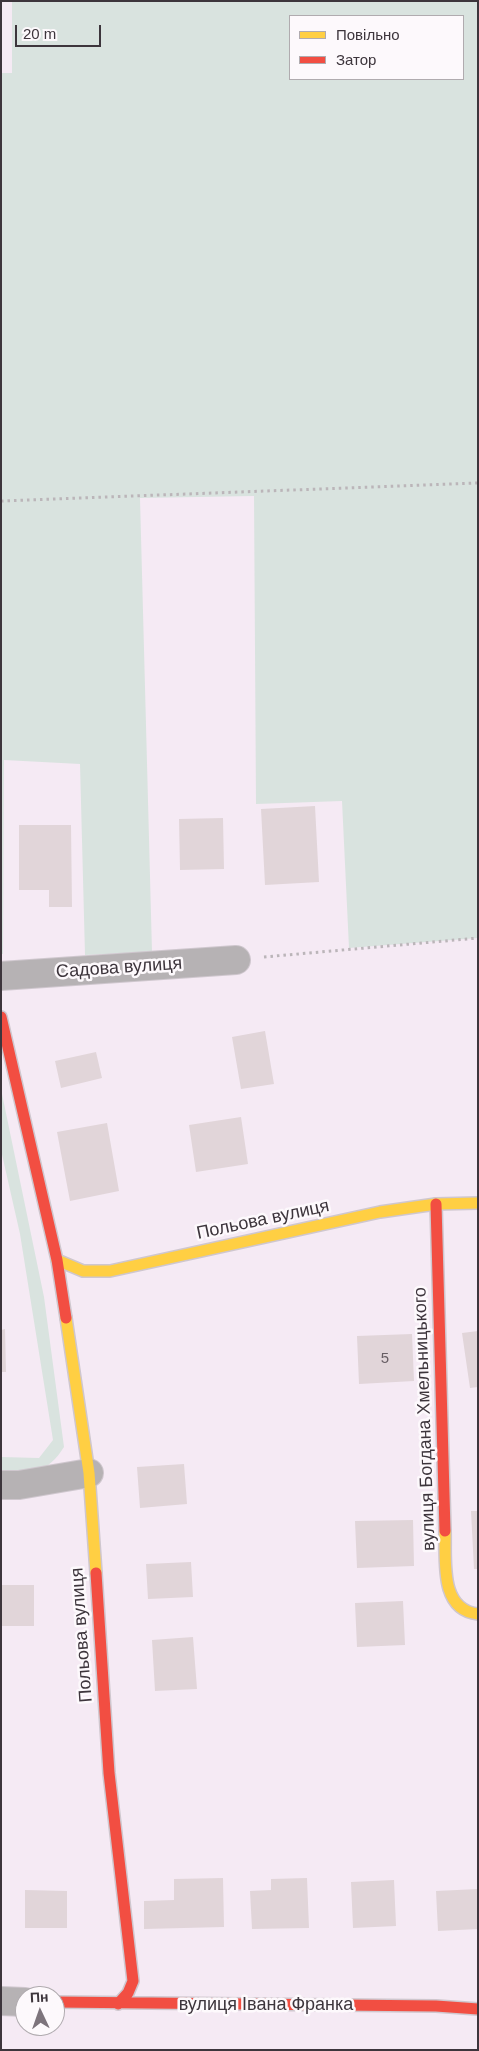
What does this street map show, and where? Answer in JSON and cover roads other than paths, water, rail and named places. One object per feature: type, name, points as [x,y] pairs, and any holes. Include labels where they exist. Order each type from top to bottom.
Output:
[{"type":"street","name":"Садова вулиця","points":[[1,976],[236,960]]},
{"type":"street","name":"Польова вулиця","points":[[1,1017],[57,1260],[89,1473],[109,1773],[133,1981],[128,1993],[118,2004]]},
{"type":"street","name":"Польова вулиця","points":[[57,1260],[83,1271],[110,1271],[380,1212],[436,1204],[478,1204]]},
{"type":"street","name":"вулиця Богдана Хмельницького","points":[[436,1204],[447,1584],[450,1594],[459,1608],[464,1612],[478,1614]]},
{"type":"street","points":[[1,1485],[19,1485],[89,1473]]},
{"type":"street","points":[[1,2001],[15,2002]]},
{"type":"street","name":"вулиця Івана Франка","points":[[65,2002],[436,2006],[478,2009]]}]
